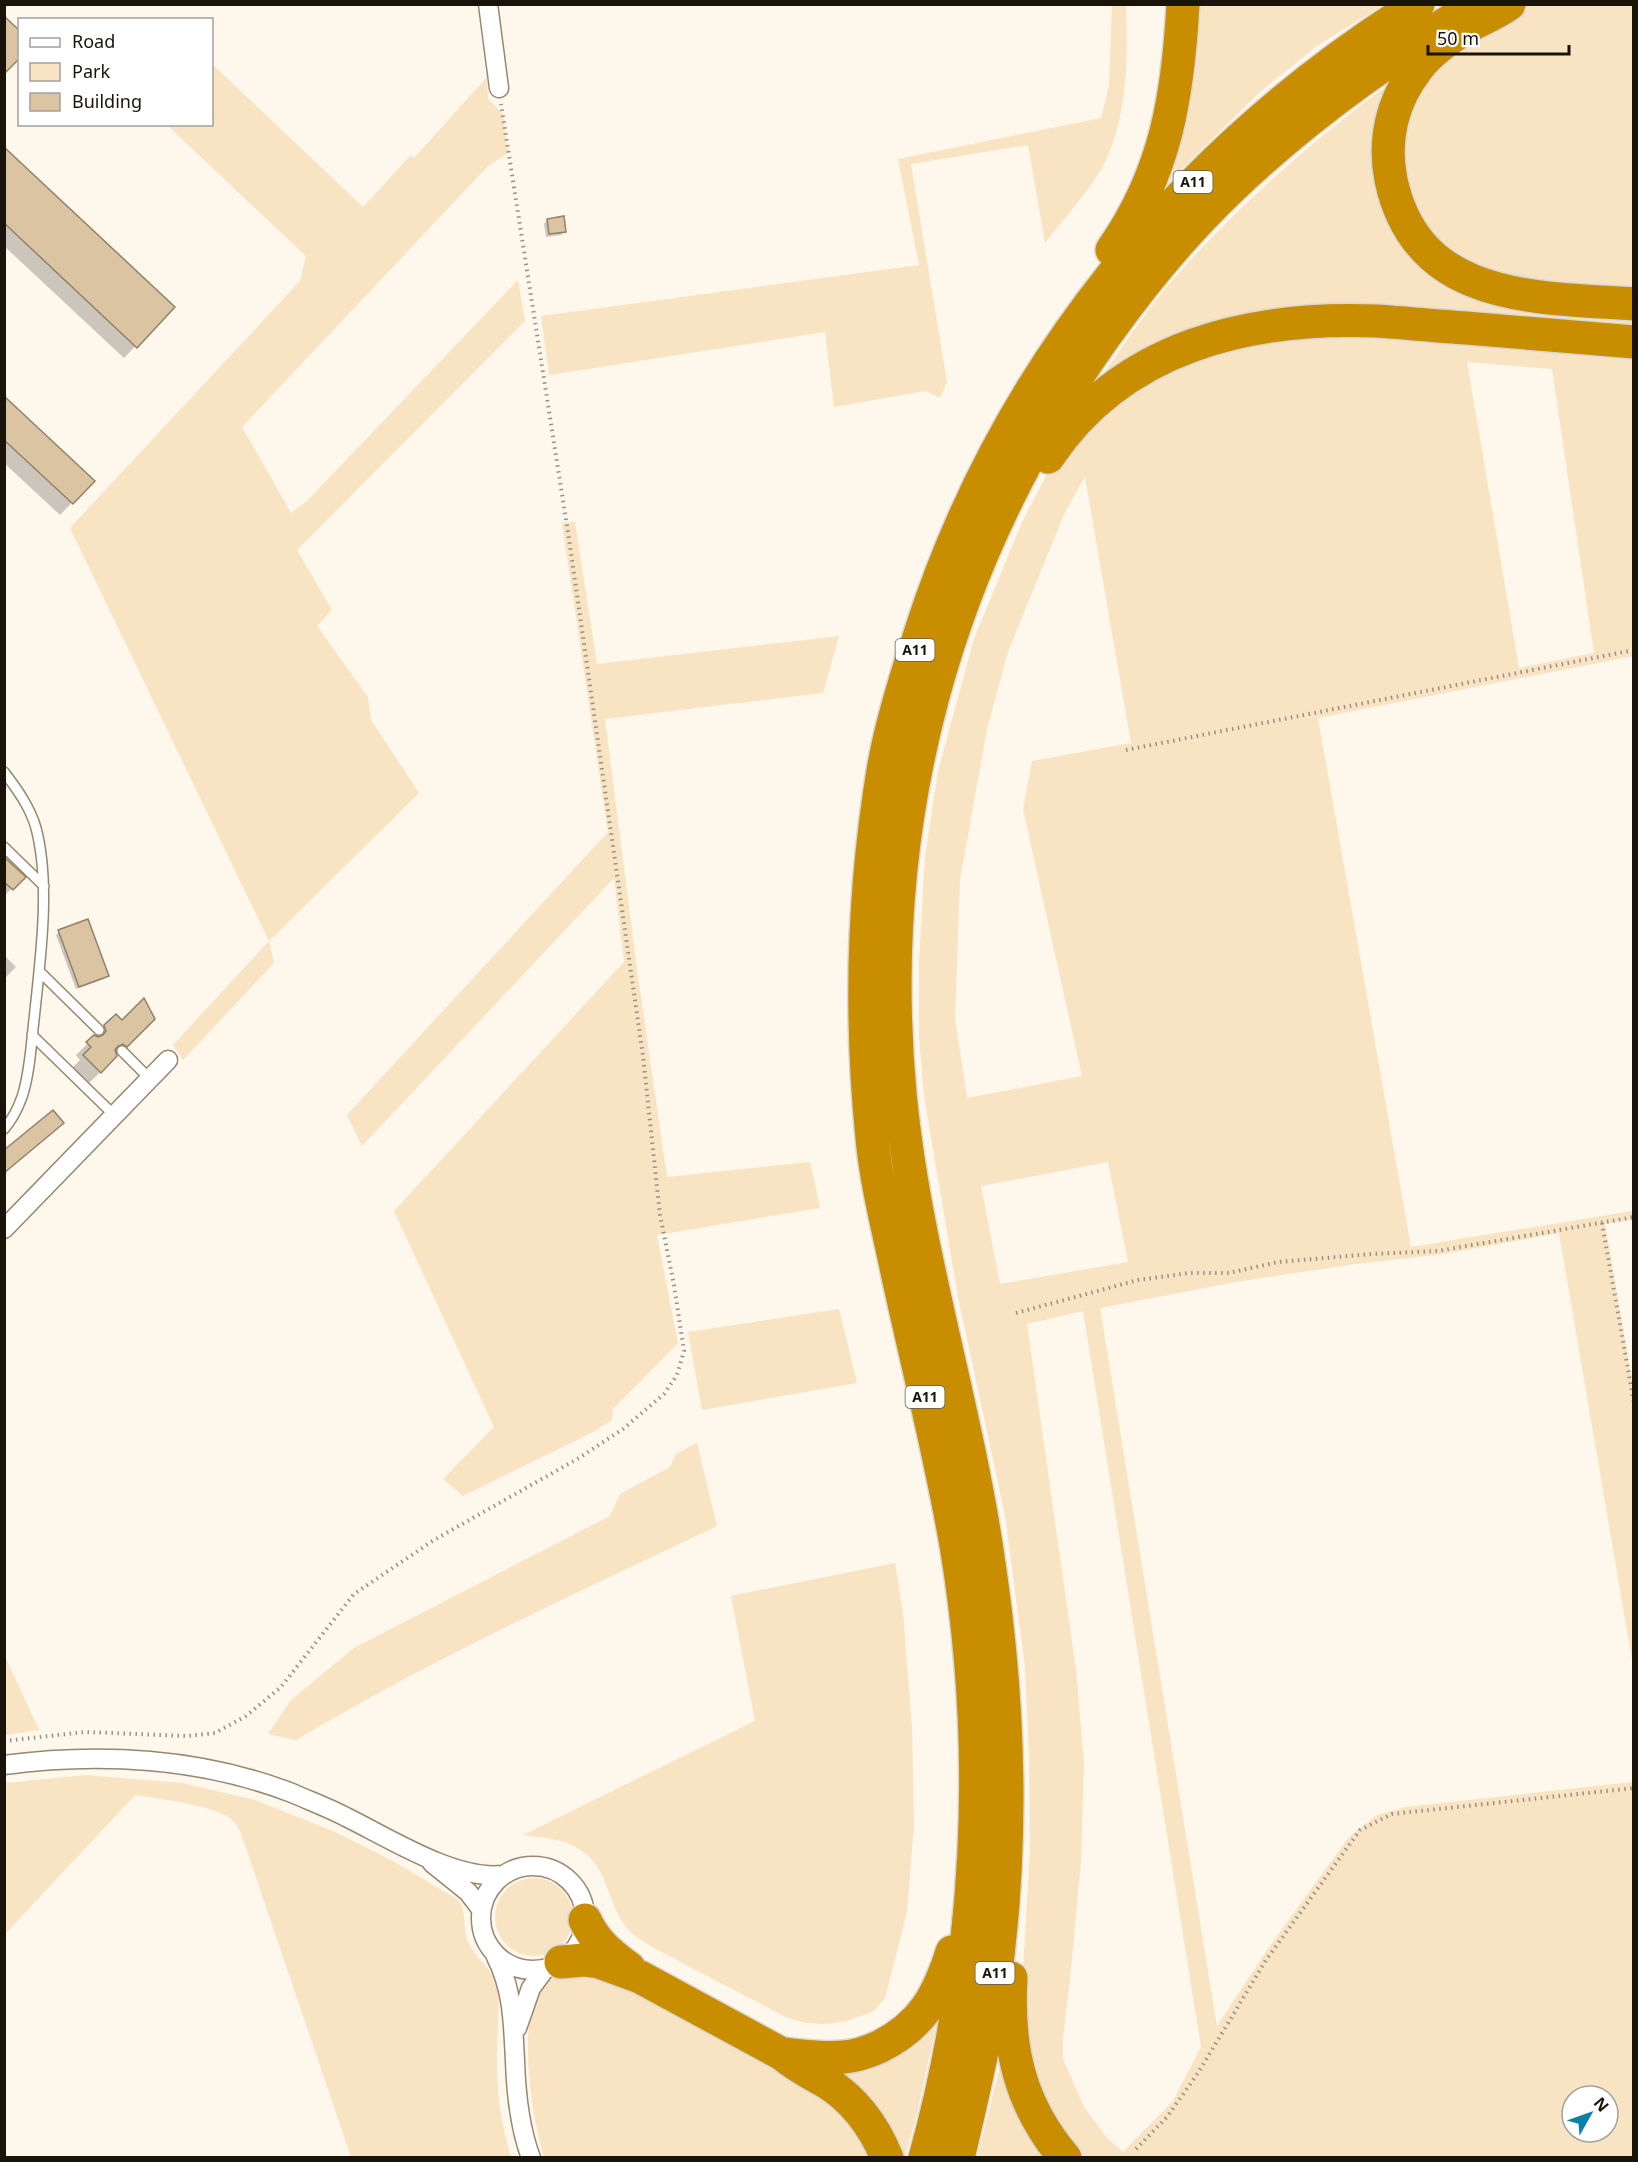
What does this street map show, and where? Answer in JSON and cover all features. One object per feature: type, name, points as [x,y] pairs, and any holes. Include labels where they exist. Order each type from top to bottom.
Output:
[{"type":"highway","points":[[1020,411],[1022,385],[1028,369],[1050,334],[1124,232],[1154,172],[1164,144],[1177,85],[1183,4]]},
{"type":"highway","name":"A11","points":[[926,2157],[953,2042],[973,1889],[976,1754],[969,1641],[954,1535],[883,1208],[872,1142],[864,994],[867,906],[883,765],[911,662],[943,569],[969,506],[1041,375],[1100,290],[1167,209],[1264,116],[1343,53],[1418,4]]},
{"type":"highway","name":"A11","points":[[958,2157],[979,2068],[993,1992],[1003,1879],[1007,1785],[1002,1666],[989,1560],[912,1186],[895,1036],[898,883],[912,788],[935,689],[964,596],[1004,504],[1058,405],[1123,311],[1160,264],[1224,195],[1267,155],[1369,73],[1419,39],[1478,4]]},
{"type":"highway","points":[[1509,4],[1443,44],[1417,69],[1404,90],[1390,123],[1388,148],[1394,193],[1401,213],[1429,254],[1449,270],[1467,280],[1498,291],[1523,296],[1634,304]]},
{"type":"highway","points":[[964,596],[988,571],[1026,495],[1060,439],[1100,398],[1128,375],[1182,348],[1240,332],[1274,326],[1374,321],[1634,342]]},
{"type":"highway","points":[[1007,1785],[1019,1854],[1010,1998],[1011,2038],[1023,2088],[1037,2117],[1065,2157]]},
{"type":"highway","points":[[782,2054],[846,2057],[870,2051],[909,2028],[928,2008],[943,1980],[973,1889]]},
{"type":"highway","points":[[585,1920],[591,1933],[605,1950],[640,1977]]},
{"type":"highway","points":[[553,1966],[584,1960],[599,1962],[640,1977],[782,2054],[799,2068],[827,2083],[862,2112],[887,2157]]},
{"type":"street","points":[[488,4],[499,88]]},
{"type":"street","points":[[4,1230],[168,1060]]},
{"type":"street","points":[[4,1765],[61,1759],[154,1761],[232,1775],[271,1786],[333,1811],[426,1858],[479,1875],[502,1875]]},
{"type":"street","points":[[426,1858],[468,1892],[481,1909]]},
{"type":"street","points":[[515,2036],[531,1988],[553,1966],[574,1951],[582,1936],[585,1920],[583,1903],[576,1888],[564,1876],[549,1868],[533,1866],[517,1868],[502,1875],[492,1884],[481,1909],[483,1933],[505,1975],[510,1995],[519,2106],[531,2157]]},
{"type":"street","points":[[495,1955],[510,1965],[527,1971],[553,1966]]},
{"type":"lane","points":[[4,772],[24,800],[36,826],[44,886],[39,971],[28,1070],[22,1096],[10,1122],[4,1129]]},
{"type":"lane","points":[[4,847],[44,886]]},
{"type":"lane","points":[[39,971],[99,1030]]},
{"type":"lane","points":[[32,1035],[114,1115]]},
{"type":"lane","points":[[122,1052],[150,1079]]},
{"type":"path","points":[[4,1741],[85,1732],[186,1736],[215,1733],[246,1716],[281,1687],[354,1594],[434,1540],[579,1458],[623,1429],[664,1394],[677,1375],[684,1351],[660,1215],[643,1056],[569,539],[499,88]]},
{"type":"path","points":[[1126,750],[1634,650]]},
{"type":"path","points":[[1016,1313],[1138,1280],[1189,1273],[1229,1273],[1278,1262],[1438,1251],[1634,1217]]},
{"type":"path","points":[[1602,1223],[1634,1403]]},
{"type":"path","points":[[1136,2149],[1173,2108],[1198,2073],[1266,1960],[1360,1830],[1392,1814],[1634,1788]]},
{"type":"green space","points":[[1112,5],[1126,5],[1125,87],[1117,128],[1097,176],[1045,243],[1028,145],[911,164],[947,382],[940,398],[925,391],[834,407],[825,332],[549,375],[541,316],[919,265],[898,159],[1101,118],[1109,86]]},
{"type":"green space","points":[[1195,5],[1383,5],[1317,46],[1261,91],[1159,191]]},
{"type":"green space","points":[[1524,5],[1633,5],[1633,296],[1463,268],[1409,208],[1399,133],[1421,80]]},
{"type":"green space","points":[[213,65],[363,207],[411,155],[414,158],[487,77],[488,99],[503,114],[508,153],[488,166],[242,427],[291,513],[308,500],[518,280],[525,321],[297,550],[332,610],[317,626],[368,697],[371,720],[419,793],[269,941],[70,528],[300,281],[306,256],[168,126],[213,126]]},
{"type":"green space","points":[[1396,79],[1381,116],[1424,262],[1633,316],[1633,331],[1337,310],[1095,386],[1160,295],[1222,227],[1306,150]]},
{"type":"green space","points":[[1311,332],[1633,351],[1633,656],[1318,718],[1411,1247],[1633,1211],[1633,1220],[1605,1224],[1633,1386],[1633,1666],[1559,1233],[1444,1254],[1355,1264],[1236,1282],[1100,1308],[1217,2026],[1267,1950],[1349,1837],[1377,1815],[1406,1807],[1633,1782],[1633,2157],[1079,2158],[1069,2147],[1028,2064],[1022,1988],[1030,1849],[1025,1667],[1005,1515],[958,1297],[924,1096],[919,1036],[919,963],[925,857],[938,771],[974,639],[1022,522],[1048,472],[1115,396],[1181,359]],"holes":[[[1467,362],[1552,369],[1594,653],[1519,668]],[[1085,477],[1131,743],[1032,761],[1023,809],[1082,1076],[967,1098],[955,1018],[960,880],[987,729],[1008,652],[1064,514]],[[1108,1162],[1128,1262],[1000,1284],[981,1186]],[[1083,1311],[1201,2047],[1173,2101],[1123,2152],[1107,2138],[1084,2107],[1063,2059],[1063,2037],[1081,1861],[1084,1763],[1076,1670],[1027,1324]]]},
{"type":"green space","points":[[575,522],[597,664],[839,636],[823,693],[605,719],[636,962],[667,1177],[810,1162],[820,1208],[657,1235],[678,1343],[613,1409],[612,1420],[593,1432],[463,1496],[443,1479],[494,1427],[394,1211],[624,962],[614,878],[362,1146],[347,1115],[608,832],[562,523]]},
{"type":"green space","points":[[269,941],[274,963],[183,1060],[173,1045]]},
{"type":"green space","points":[[839,1309],[857,1383],[702,1410],[688,1332]]},
{"type":"green space","points":[[697,1443],[717,1526],[451,1655],[296,1740],[268,1734],[291,1700],[354,1648],[610,1516],[620,1494],[670,1467],[676,1454]]},
{"type":"green space","points":[[895,1563],[903,1612],[912,1728],[914,1824],[907,1912],[885,1998],[874,2011],[847,2021],[827,2024],[805,2023],[786,2017],[639,1939],[622,1921],[604,1878],[588,1855],[578,1848],[554,1839],[523,1835],[755,1721],[731,1596]]},
{"type":"green space","points":[[5,1656],[39,1730],[5,1735]]},
{"type":"green space","points":[[86,1775],[182,1783],[255,1800],[333,1831],[391,1860],[457,1899],[463,1909],[468,1941],[497,1985],[499,2005],[498,2089],[511,2157],[351,2157],[241,1834],[235,1823],[217,1812],[203,1807],[135,1795],[5,1934],[5,1783]]},
{"type":"green space","points":[[526,1878],[542,1878],[556,1884],[567,1895],[573,1909],[573,1925],[567,1939],[556,1950],[542,1956],[526,1956],[512,1950],[501,1939],[495,1925],[495,1909],[501,1895],[512,1884]]},
{"type":"green space","points":[[608,1975],[828,2095],[878,2157],[544,2157],[535,2117],[528,2062],[528,2034],[532,2009],[540,1989],[553,1978]]},
{"type":"green space","points":[[939,2013],[917,2114],[905,2157],[899,2157],[825,2069]]},
{"type":"green space","points":[[1003,2054],[1051,2157],[977,2158]]},
{"type":"building","points":[[4,16],[18,29],[18,60],[4,74]]},
{"type":"building","points":[[4,147],[175,307],[137,348],[4,223]]},
{"type":"building","points":[[564,216],[566,232],[549,234],[547,219]]},
{"type":"building","points":[[4,396],[95,481],[73,504],[4,440]]},
{"type":"building","points":[[4,857],[26,877],[13,890],[4,882]]},
{"type":"building","points":[[88,919],[109,976],[79,987],[58,930]]},
{"type":"building","points":[[144,998],[155,1019],[127,1047],[123,1044],[118,1046],[115,1050],[117,1056],[101,1073],[83,1055],[91,1047],[86,1042],[94,1035],[98,1037],[103,1035],[106,1031],[104,1025],[116,1014],[122,1020]]},
{"type":"building","points":[[53,1110],[64,1123],[4,1173],[4,1150]]}]
